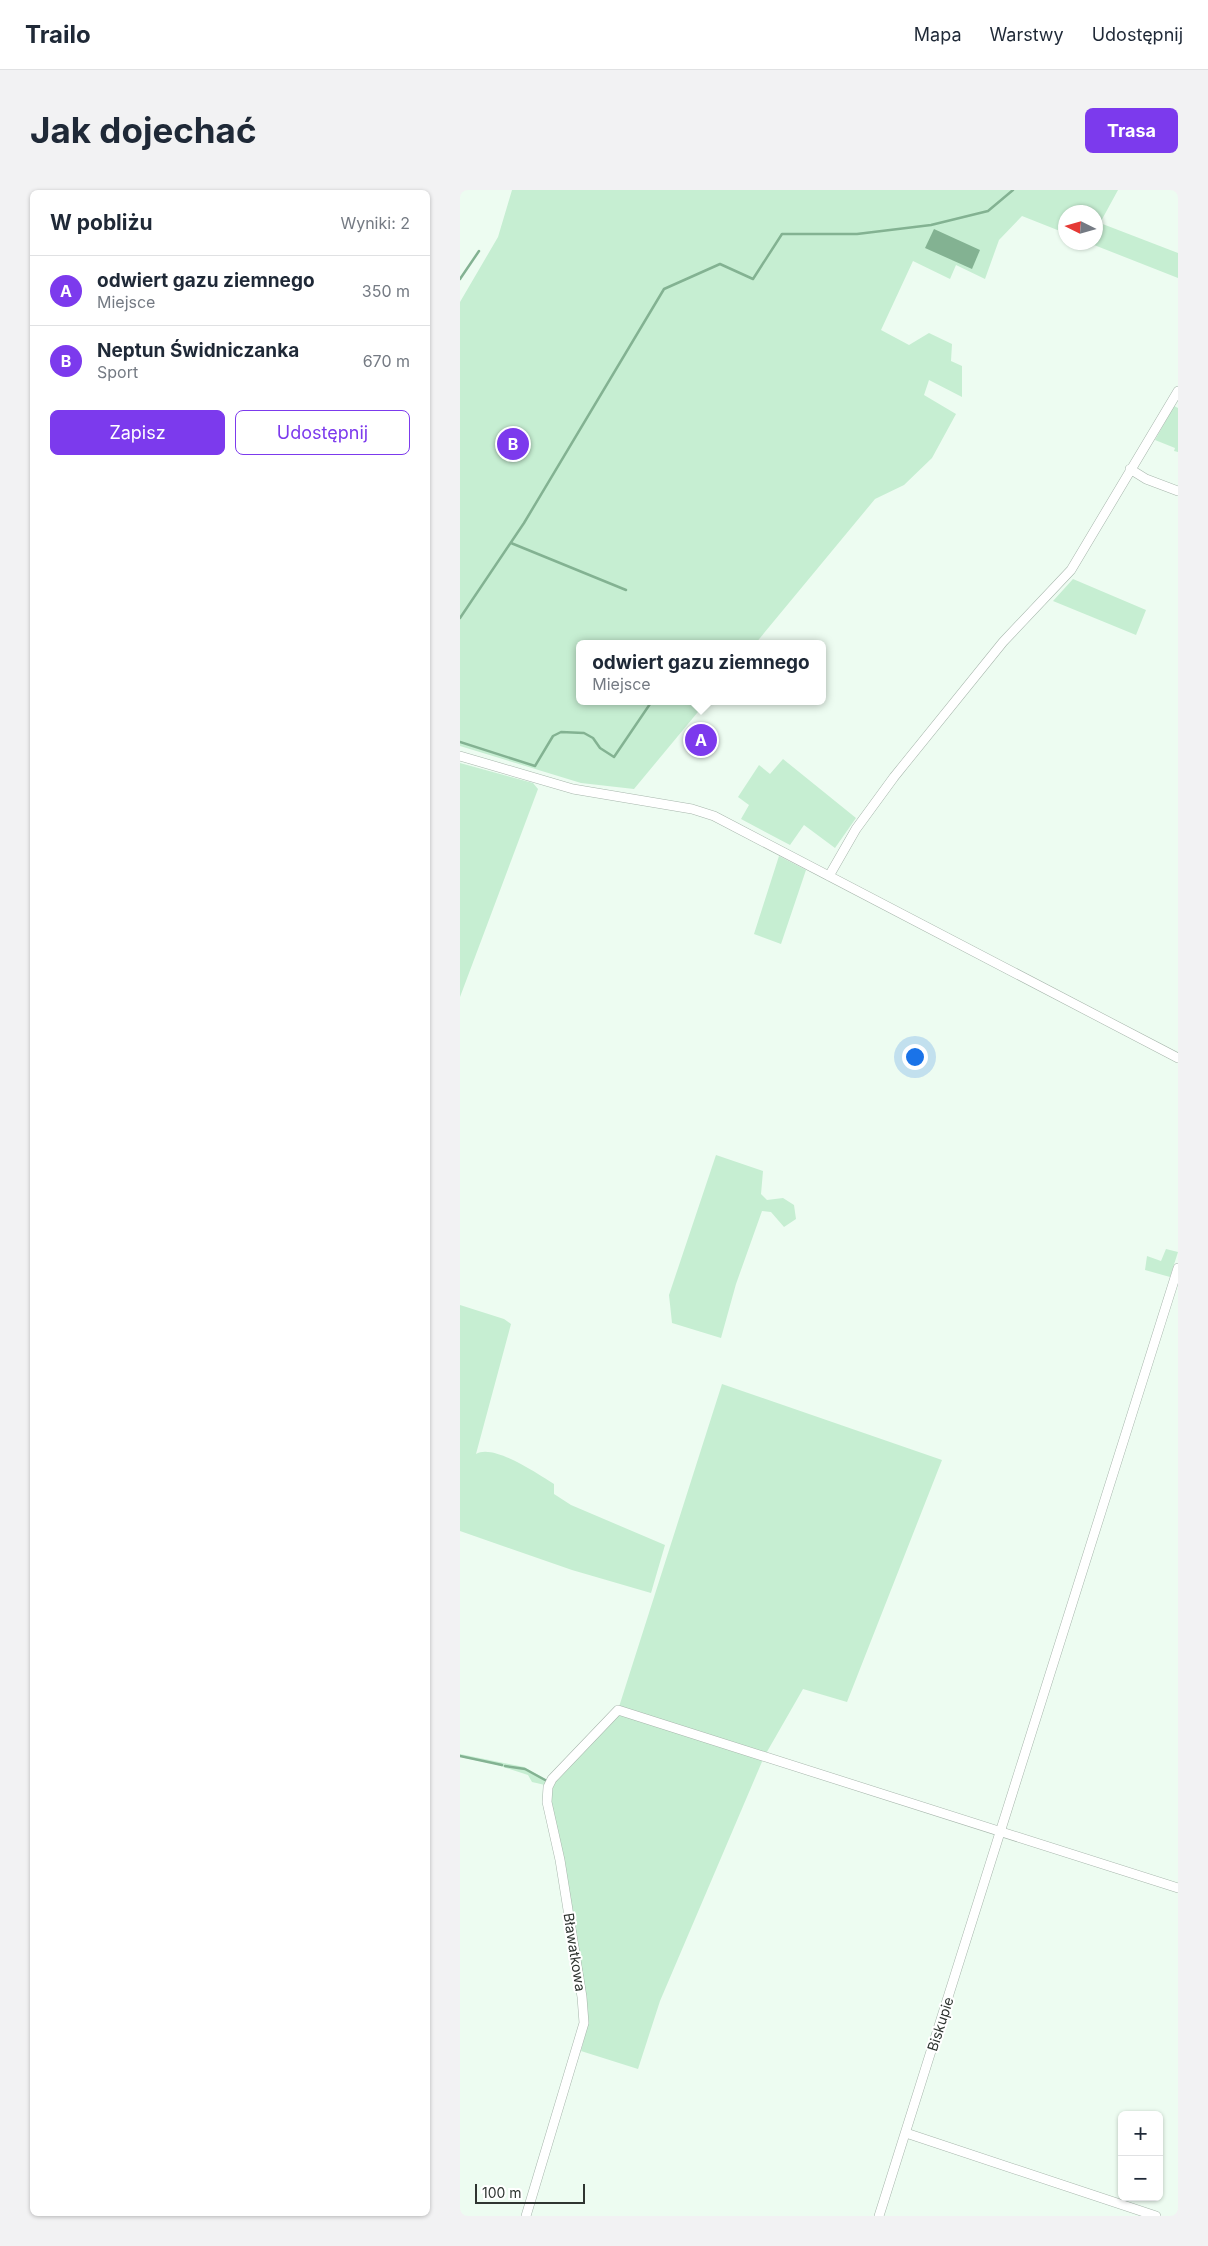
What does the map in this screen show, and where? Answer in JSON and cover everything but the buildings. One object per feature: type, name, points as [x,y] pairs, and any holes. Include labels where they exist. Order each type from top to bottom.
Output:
[{"type":"street","points":[[829,876],[870,808],[900,770],[1003,642],[1071,570],[1178,391]]},
{"type":"street","points":[[1130,469],[1146,478],[1178,491]]},
{"type":"street","points":[[460,756],[573,789],[702,812],[727,822],[1178,1058]]},
{"type":"street","name":"Biskupie","points":[[880,2216],[1071,1611],[1098,1516],[1178,1268]]},
{"type":"street","name":"Bławatkowa","points":[[526,2216],[584,2023],[582,1997],[562,1877],[547,1802],[548,1786],[552,1779],[618,1710],[1001,1831]]},
{"type":"street","points":[[1001,1831],[1178,1888]]},
{"type":"street","points":[[906,2133],[1156,2216]]},
{"type":"shaded area","points":[[512,190],[1118,190],[1103,218],[1103,205],[1058,205],[1058,230],[1022,216],[999,240],[985,279],[956,265],[950,279],[913,261],[881,330],[909,345],[929,333],[952,344],[951,361],[962,366],[962,397],[929,380],[924,395],[956,414],[932,458],[904,485],[875,499],[758,640],[576,640],[576,705],[704,705],[634,789],[581,783],[460,746],[460,302],[498,237]]},
{"type":"shaded area","points":[[1103,224],[1178,253],[1178,278],[1103,249]]},
{"type":"shaded area","points":[[934,229],[980,250],[972,269],[925,248]]},
{"type":"shaded area","points":[[1174,406],[1178,408],[1178,452],[1174,451],[1175,448],[1155,440]]},
{"type":"shaded area","points":[[1073,579],[1146,610],[1136,635],[1053,601]]},
{"type":"shaded area","points":[[783,759],[856,818],[835,848],[804,825],[790,845],[741,819],[749,805],[738,797],[759,765],[770,774]]},
{"type":"shaded area","points":[[460,763],[533,783],[538,789],[460,997]]},
{"type":"shaded area","points":[[779,856],[806,870],[781,944],[754,934]]},
{"type":"shaded area","points":[[716,1155],[763,1171],[761,1194],[767,1200],[783,1198],[794,1205],[796,1219],[784,1227],[771,1212],[762,1211],[736,1284],[721,1338],[672,1323],[669,1295]]},
{"type":"shaded area","points":[[1166,1249],[1178,1252],[1170,1277],[1145,1270],[1147,1256],[1161,1261]]},
{"type":"shaded area","points":[[460,1305],[504,1319],[511,1324],[476,1454],[484,1452],[493,1453],[515,1461],[554,1484],[554,1494],[571,1505],[665,1545],[651,1593],[572,1570],[460,1531]]},
{"type":"shaded area","points":[[722,1384],[942,1460],[847,1702],[803,1689],[764,1757],[660,2001],[638,2069],[581,2051],[588,2023],[549,1812],[552,1779],[618,1710]]},
{"type":"shaded area","points":[[460,1754],[524,1767],[547,1780],[545,1785],[532,1782],[528,1775],[494,1764],[460,1757]]},
{"type":"waterway","points":[[460,618],[524,523],[664,289],[720,264],[753,279],[782,234],[857,234],[931,225],[988,211],[1013,190]]},
{"type":"waterway","points":[[460,279],[479,251]]},
{"type":"waterway","points":[[511,543],[626,590]]},
{"type":"waterway","points":[[460,742],[535,766],[553,736],[561,732],[584,733],[593,738],[600,748],[614,757],[649,705]]},
{"type":"waterway","points":[[460,1756],[502,1765]]},
{"type":"waterway","points":[[505,1766],[525,1769],[547,1781]]},
{"type":"place","name":"Neptun Świdniczanka","points":[[513,444]]},
{"type":"place","name":"odwiert gazu ziemnego","points":[[701,740]]}]
